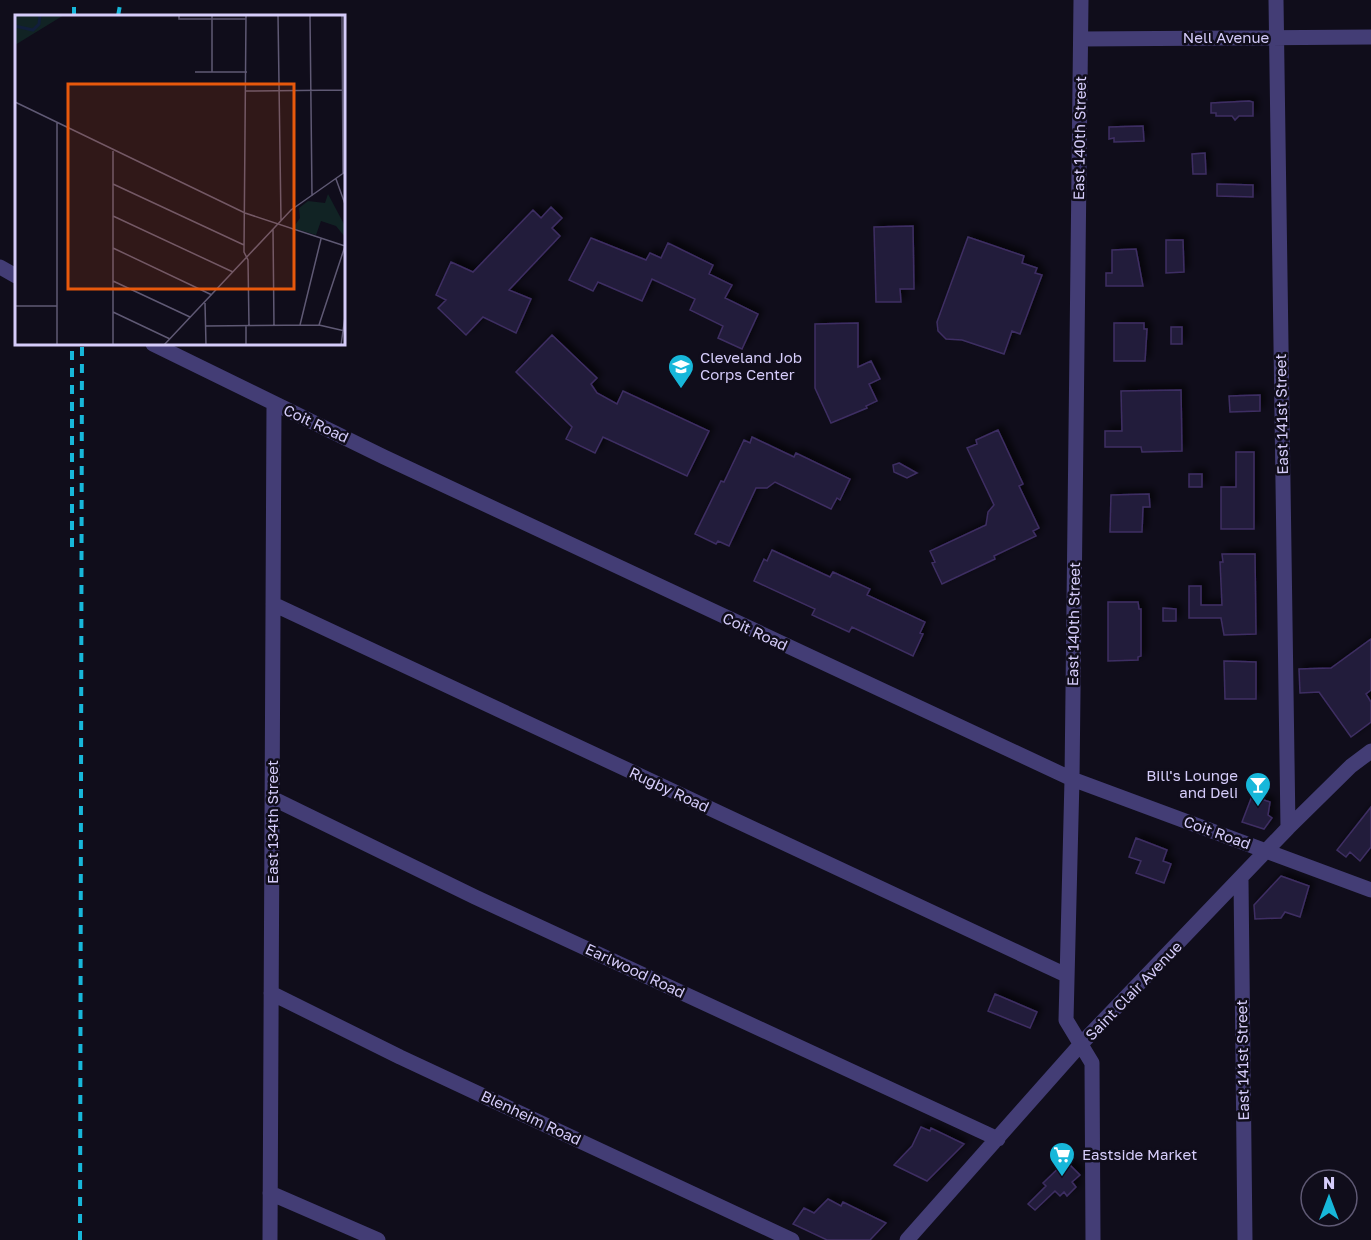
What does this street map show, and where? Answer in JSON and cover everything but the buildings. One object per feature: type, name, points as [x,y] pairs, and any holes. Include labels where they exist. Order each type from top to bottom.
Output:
[{"type":"street","name":"East 140th Street","points":[[1081,0],[1072,779],[1066,1020],[1092,1063],[1093,1240]]},
{"type":"street","name":"East 141st Street","points":[[1276,0],[1288,828]]},
{"type":"street","name":"Nell Avenue","points":[[1081,39],[1371,37]]},
{"type":"street","points":[[0,267],[15,275]]},
{"type":"street","name":"Coit Road","points":[[155,345],[274,404],[1072,779],[1371,890]]},
{"type":"street","name":"East 134th Street","points":[[270,1240],[274,799],[274,404]]},
{"type":"street","name":"Rugby Road","points":[[273,604],[1066,975]]},
{"type":"street","name":"Saint Clair Avenue","points":[[907,1240],[1080,1045],[1241,880],[1288,828],[1351,766],[1371,751]]},
{"type":"street","name":"Earlwood Road","points":[[274,799],[475,897],[998,1139]]},
{"type":"street","name":"East 141st Street","points":[[1241,880],[1245,1240]]},
{"type":"street","name":"Blenheim Road","points":[[271,993],[391,1053],[792,1240]]},
{"type":"street","points":[[270,1193],[378,1240]]},
{"type":"railway","points":[[74,0],[74,15]]},
{"type":"railway","points":[[118,15],[121,0]]},
{"type":"railway","points":[[72,345],[72,547]]},
{"type":"railway","points":[[80,1240],[82,345]]},
{"type":"place","name":"Cleveland Job Corps Center","points":[[681,390]]},
{"type":"place","name":"Bill's Lounge and Deli","points":[[1258,808]]},
{"type":"place","name":"Eastside Market","points":[[1062,1178]]}]
